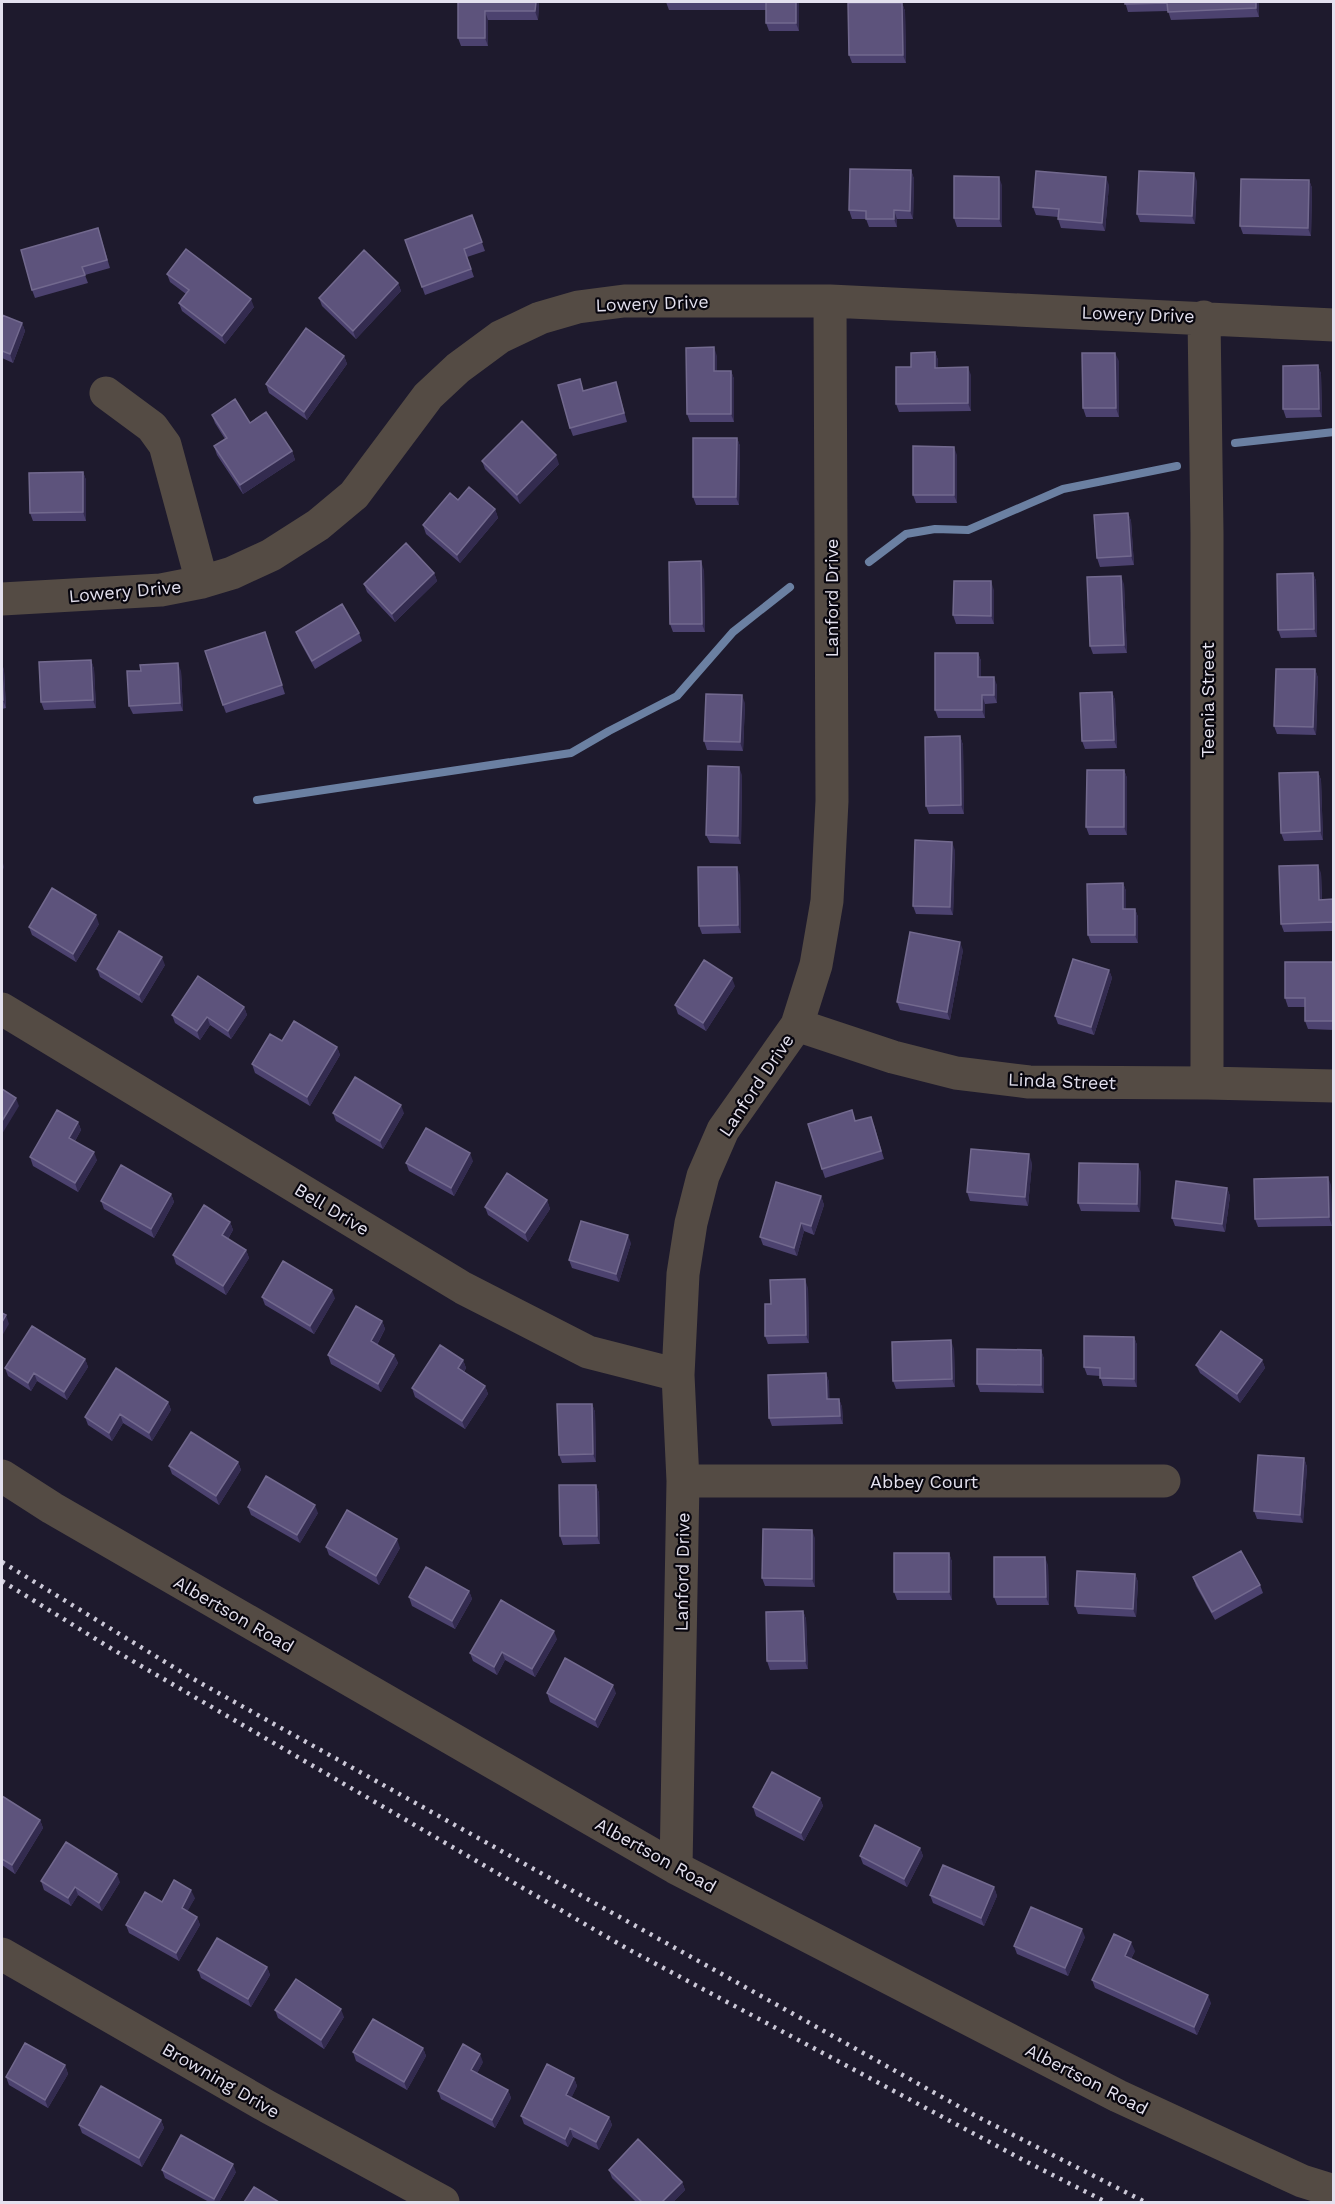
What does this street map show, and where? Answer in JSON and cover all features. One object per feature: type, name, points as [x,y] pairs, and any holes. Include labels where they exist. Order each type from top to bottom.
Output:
[{"type":"street","name":"Lowery Drive","points":[[2,598],[68,597],[161,590],[232,573],[271,555],[318,525],[354,495],[428,396],[458,368],[500,337],[540,318],[578,307],[624,301],[830,301],[1204,317],[1334,325]]},
{"type":"street","name":"Lanford Drive","points":[[676,1868],[683,1481],[678,1375],[683,1274],[691,1223],[703,1176],[723,1130],[798,1025],[816,966],[827,901],[832,812],[830,301]]},
{"type":"street","name":"Teenia Street","points":[[1204,317],[1208,533],[1207,1083]]},
{"type":"street","points":[[106,393],[152,427],[165,445],[202,582]]},
{"type":"street","name":"Bell Drive","points":[[2,1009],[463,1288],[588,1352],[678,1375]]},
{"type":"street","name":"Linda Street","points":[[798,1025],[893,1057],[956,1073],[1029,1082],[1334,1086]]},
{"type":"street","name":"Albertson Road","points":[[2,1476],[52,1508],[676,1868],[1118,2096],[1302,2181],[1334,2191]]},
{"type":"street","name":"Abbey Court","points":[[683,1481],[1164,1481]]},
{"type":"street","name":"Browning Drive","points":[[2,1954],[268,2107],[443,2202]]},
{"type":"building","points":[[458,2],[536,2],[535,11],[485,11],[485,38],[458,38]]},
{"type":"building","points":[[766,2],[796,2],[796,23],[766,23]]},
{"type":"building","points":[[1125,2],[1256,2],[1256,8],[1168,12],[1167,3],[1125,4]]},
{"type":"building","points":[[848,3],[902,3],[903,55],[849,55]]},
{"type":"building","points":[[850,169],[911,170],[910,211],[894,210],[894,219],[866,219],[866,211],[849,210]]},
{"type":"building","points":[[1036,171],[1106,177],[1102,223],[1058,219],[1059,209],[1033,207]]},
{"type":"building","points":[[1139,171],[1194,173],[1192,216],[1137,214]]},
{"type":"building","points":[[954,176],[999,177],[999,219],[954,218]]},
{"type":"building","points":[[1241,179],[1309,180],[1308,228],[1240,226]]},
{"type":"building","points":[[472,215],[482,242],[464,249],[471,269],[422,287],[405,240]]},
{"type":"building","points":[[98,228],[107,260],[82,267],[85,275],[32,290],[21,250]]},
{"type":"building","points":[[186,249],[251,299],[222,336],[179,303],[189,290],[167,274]]},
{"type":"building","points":[[364,250],[398,283],[353,331],[319,298]]},
{"type":"building","points":[[2,315],[22,323],[10,354],[2,351]]},
{"type":"building","points":[[306,328],[344,356],[304,412],[266,384]]},
{"type":"building","points":[[714,347],[714,371],[731,371],[731,414],[687,414],[686,348]]},
{"type":"building","points":[[935,352],[935,368],[968,367],[968,403],[896,404],[896,367],[911,367],[911,353]]},
{"type":"building","points":[[1082,353],[1115,353],[1116,408],[1083,408]]},
{"type":"building","points":[[1318,365],[1319,409],[1283,409],[1283,366]]},
{"type":"building","points":[[580,379],[583,391],[616,382],[624,413],[570,428],[558,385]]},
{"type":"building","points":[[235,399],[250,423],[266,412],[292,451],[240,485],[214,446],[227,438],[212,415]]},
{"type":"building","points":[[522,421],[556,455],[517,495],[482,461]]},
{"type":"building","points":[[693,438],[737,438],[736,497],[693,497]]},
{"type":"building","points":[[913,446],[954,447],[954,495],[913,495]]},
{"type":"building","points":[[83,472],[83,512],[30,513],[29,473]]},
{"type":"building","points":[[469,487],[495,509],[457,555],[423,525],[450,493],[458,500]]},
{"type":"building","points":[[1128,513],[1131,556],[1097,558],[1094,515]]},
{"type":"building","points":[[406,543],[434,573],[392,614],[364,584]]},
{"type":"building","points":[[701,561],[702,624],[670,624],[669,562]]},
{"type":"building","points":[[1313,573],[1314,629],[1278,630],[1277,574]]},
{"type":"building","points":[[1121,576],[1124,645],[1090,646],[1087,577]]},
{"type":"building","points":[[954,581],[991,581],[991,616],[953,615]]},
{"type":"building","points":[[342,604],[359,633],[312,661],[296,632]]},
{"type":"building","points":[[265,632],[282,685],[223,705],[205,651]]},
{"type":"building","points":[[935,653],[978,653],[978,677],[994,677],[994,695],[982,695],[982,710],[935,710]]},
{"type":"building","points":[[91,660],[93,700],[41,702],[39,662]]},
{"type":"building","points":[[178,663],[180,703],[129,706],[127,671],[141,671],[140,665]]},
{"type":"building","points":[[1276,669],[1315,669],[1313,727],[1274,726]]},
{"type":"building","points":[[1112,692],[1114,740],[1082,741],[1080,693]]},
{"type":"building","points":[[706,694],[742,695],[740,742],[704,741]]},
{"type":"building","points":[[960,736],[961,805],[926,806],[925,737]]},
{"type":"building","points":[[708,766],[739,767],[738,836],[706,835]]},
{"type":"building","points":[[1087,770],[1124,770],[1124,827],[1086,827]]},
{"type":"building","points":[[1318,772],[1320,831],[1281,833],[1279,773]]},
{"type":"building","points":[[915,840],[952,842],[950,907],[913,906]]},
{"type":"building","points":[[1318,865],[1319,900],[1333,899],[1333,922],[1281,924],[1279,866]]},
{"type":"building","points":[[698,867],[737,867],[738,925],[699,926]]},
{"type":"building","points":[[1123,883],[1123,909],[1135,909],[1135,935],[1088,935],[1087,884]]},
{"type":"building","points":[[52,888],[96,915],[73,954],[29,927]]},
{"type":"building","points":[[119,931],[162,957],[139,995],[97,969]]},
{"type":"building","points":[[910,932],[960,942],[947,1012],[897,1002]]},
{"type":"building","points":[[1073,959],[1109,970],[1091,1027],[1055,1016]]},
{"type":"building","points":[[704,960],[732,978],[703,1023],[675,1005]]},
{"type":"building","points":[[1285,962],[1334,962],[1334,1021],[1305,1021],[1305,998],[1285,998]]},
{"type":"building","points":[[198,976],[244,1007],[228,1031],[207,1017],[197,1031],[172,1015]]},
{"type":"building","points":[[294,1021],[337,1047],[307,1097],[252,1064],[270,1034],[282,1041]]},
{"type":"building","points":[[355,1077],[401,1105],[380,1141],[333,1113]]},
{"type":"building","points":[[2,1089],[16,1098],[2,1121]]},
{"type":"building","points":[[57,1110],[78,1122],[69,1138],[94,1152],[75,1183],[30,1157]]},
{"type":"building","points":[[852,1110],[855,1121],[871,1117],[881,1151],[822,1169],[808,1124]]},
{"type":"building","points":[[426,1128],[470,1153],[451,1188],[406,1163]]},
{"type":"building","points":[[971,1149],[1029,1154],[1025,1197],[967,1192]]},
{"type":"building","points":[[1079,1163],[1138,1164],[1137,1204],[1078,1203]]},
{"type":"building","points":[[121,1165],[171,1194],[151,1229],[101,1201]]},
{"type":"building","points":[[507,1173],[547,1200],[525,1233],[485,1207]]},
{"type":"building","points":[[1328,1177],[1329,1217],[1255,1219],[1254,1179]]},
{"type":"building","points":[[1176,1181],[1227,1188],[1222,1224],[1172,1218]]},
{"type":"building","points":[[776,1182],[821,1196],[811,1226],[801,1223],[794,1248],[760,1237]]},
{"type":"building","points":[[204,1205],[230,1222],[222,1235],[246,1250],[223,1286],[173,1255]]},
{"type":"building","points":[[581,1221],[628,1235],[616,1274],[569,1260]]},
{"type":"building","points":[[283,1261],[332,1290],[310,1326],[262,1297]]},
{"type":"building","points":[[805,1279],[806,1335],[765,1336],[765,1304],[771,1304],[770,1280]]},
{"type":"building","points":[[356,1306],[382,1321],[371,1341],[394,1355],[378,1384],[328,1355]]},
{"type":"building","points":[[32,1326],[85,1359],[64,1392],[34,1373],[28,1383],[5,1368]]},
{"type":"building","points":[[1221,1331],[1262,1360],[1237,1394],[1196,1365]]},
{"type":"building","points":[[1084,1336],[1134,1337],[1134,1379],[1100,1378],[1100,1368],[1084,1367]]},
{"type":"building","points":[[951,1340],[952,1379],[893,1381],[892,1342]]},
{"type":"building","points":[[440,1345],[463,1360],[458,1368],[485,1386],[462,1421],[412,1388]]},
{"type":"building","points":[[977,1349],[1041,1350],[1041,1385],[977,1384]]},
{"type":"building","points":[[116,1368],[168,1402],[149,1433],[120,1414],[109,1433],[85,1417]]},
{"type":"building","points":[[826,1373],[827,1399],[839,1399],[840,1416],[769,1418],[768,1375]]},
{"type":"building","points":[[557,1404],[592,1404],[593,1454],[559,1455]]},
{"type":"building","points":[[191,1432],[238,1462],[216,1496],[169,1466]]},
{"type":"building","points":[[1258,1455],[1304,1458],[1300,1515],[1254,1511]]},
{"type":"building","points":[[266,1476],[315,1505],[297,1535],[248,1507]]},
{"type":"building","points":[[559,1485],[596,1485],[597,1536],[560,1536]]},
{"type":"building","points":[[347,1510],[397,1539],[376,1576],[326,1547]]},
{"type":"building","points":[[763,1529],[812,1530],[812,1579],[762,1578]]},
{"type":"building","points":[[1241,1551],[1260,1585],[1212,1612],[1193,1577]]},
{"type":"building","points":[[894,1553],[949,1553],[949,1592],[894,1592]]},
{"type":"building","points":[[994,1557],[1045,1557],[1046,1597],[994,1597]]},
{"type":"building","points":[[426,1567],[469,1591],[452,1621],[409,1597]]},
{"type":"building","points":[[1077,1571],[1135,1574],[1133,1609],[1075,1606]]},
{"type":"building","points":[[501,1600],[554,1631],[532,1669],[502,1652],[494,1667],[470,1653]]},
{"type":"building","points":[[803,1611],[805,1661],[767,1661],[766,1612]]},
{"type":"building","points":[[565,1658],[613,1685],[595,1720],[547,1693]]},
{"type":"building","points":[[772,1772],[820,1798],[801,1833],[753,1807]]},
{"type":"building","points":[[2,1796],[40,1820],[12,1865],[2,1859]]},
{"type":"building","points":[[875,1825],[920,1848],[904,1879],[860,1856]]},
{"type":"building","points":[[66,1842],[117,1874],[99,1903],[75,1887],[68,1898],[41,1881]]},
{"type":"building","points":[[943,1865],[994,1887],[981,1918],[930,1895]]},
{"type":"building","points":[[174,1880],[191,1890],[182,1908],[197,1917],[176,1953],[126,1925],[145,1892],[162,1902]]},
{"type":"building","points":[[1031,1907],[1082,1929],[1065,1968],[1014,1946]]},
{"type":"building","points":[[1114,1934],[1131,1942],[1125,1956],[1208,1995],[1194,2027],[1092,1980]]},
{"type":"building","points":[[217,1938],[267,1967],[248,1999],[198,1970]]},
{"type":"building","points":[[296,1979],[341,2009],[321,2040],[275,2010]]},
{"type":"building","points":[[373,2019],[423,2048],[404,2082],[353,2052]]},
{"type":"building","points":[[25,2043],[65,2065],[45,2100],[6,2077]]},
{"type":"building","points":[[463,2044],[480,2054],[471,2070],[508,2090],[492,2120],[438,2091]]},
{"type":"building","points":[[547,2064],[574,2078],[566,2095],[609,2117],[596,2142],[570,2128],[565,2139],[521,2116]]},
{"type":"building","points":[[101,2086],[161,2120],[139,2158],[79,2125]]},
{"type":"building","points":[[181,2135],[233,2164],[214,2199],[162,2170]]},
{"type":"building","points":[[638,2139],[682,2182],[662,2202],[642,2202],[609,2170]]},
{"type":"building","points":[[254,2187],[279,2202],[244,2202]]},
{"type":"waterway","points":[[1235,443],[1334,432]]},
{"type":"waterway","points":[[869,562],[906,534],[935,529],[968,530],[1063,489],[1177,466]]},
{"type":"waterway","points":[[257,800],[571,753],[677,696],[733,632],[790,587]]},
{"type":"railway","points":[[2,1562],[188,1676],[976,2116],[1145,2202]]},
{"type":"railway","points":[[2,1581],[112,1649],[626,1948],[1106,2202]]}]
